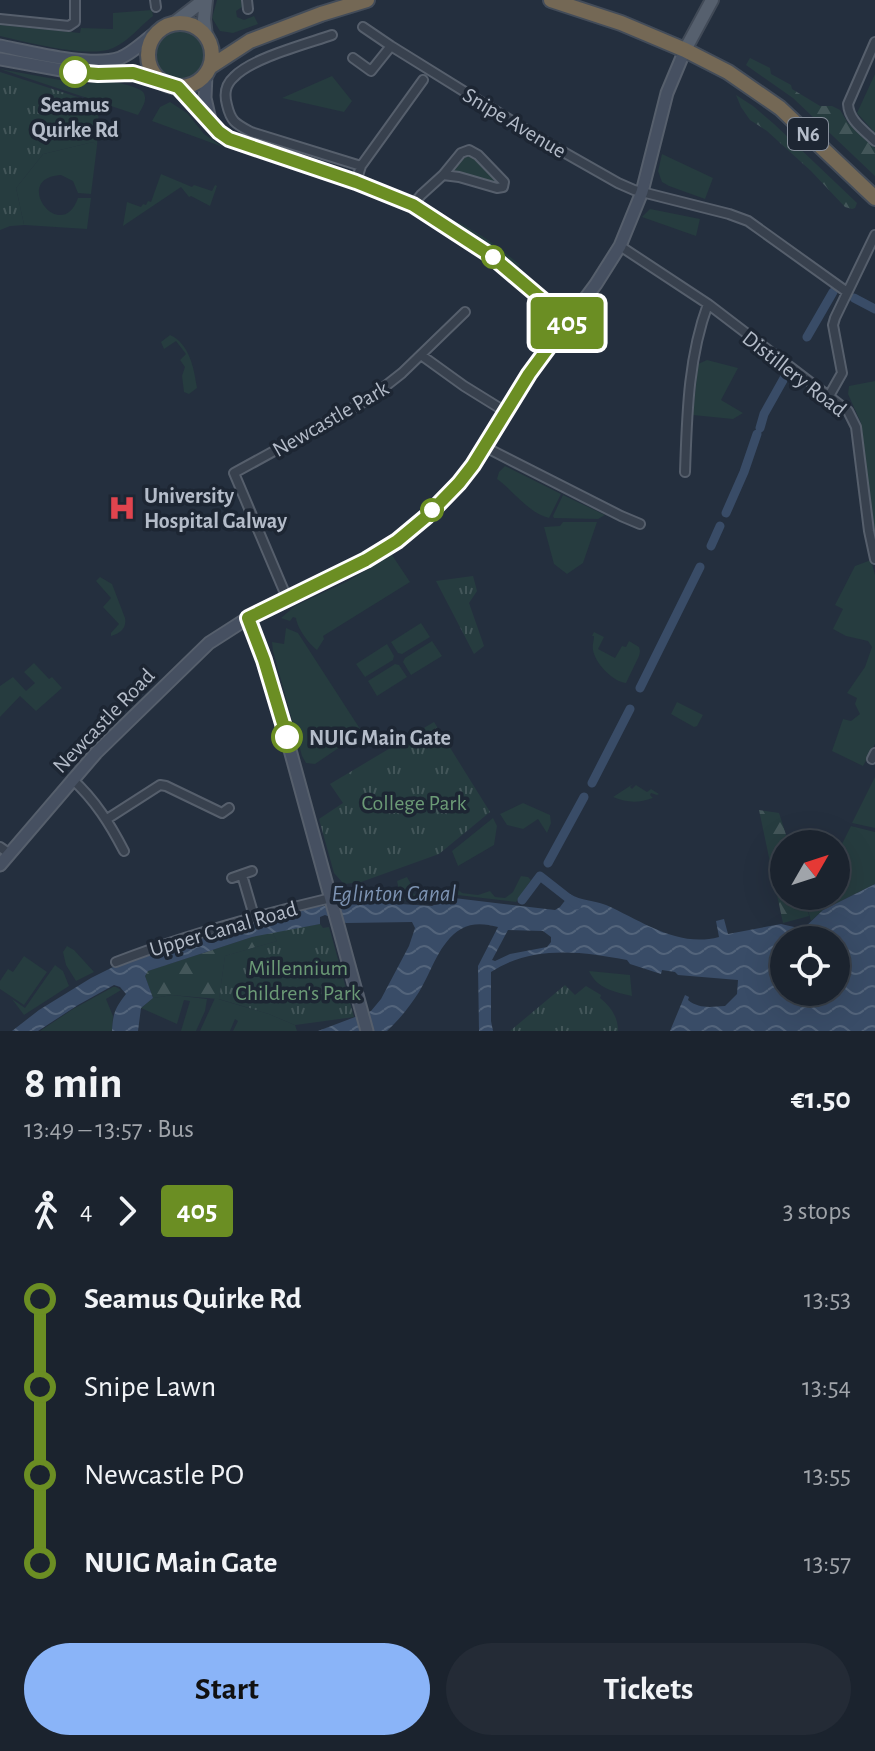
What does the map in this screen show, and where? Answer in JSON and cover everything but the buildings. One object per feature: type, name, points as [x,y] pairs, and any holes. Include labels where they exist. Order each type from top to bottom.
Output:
[{"type":"highway","points":[[250,41],[225,43],[207,37],[193,25],[174,23],[165,26],[151,40],[148,62],[159,80],[171,86],[188,86],[198,82],[208,71],[250,41],[367,0]]},
{"type":"highway","name":"N6","points":[[551,0],[621,23],[728,72],[765,96],[797,123],[875,198]]},
{"type":"highway","points":[[207,37],[212,50],[208,71]]},
{"type":"main road","points":[[174,23],[205,0]]},
{"type":"main road","points":[[205,0],[207,37]]},
{"type":"main road","points":[[685,50],[712,0]]},
{"type":"main road","points":[[0,46],[69,58],[109,60],[127,54],[157,32]]},
{"type":"main road","name":"Newcastle Road","points":[[0,865],[5,850],[117,732],[206,645],[248,618],[366,560],[397,541],[459,483],[536,364],[596,284],[620,246],[642,192],[667,93],[685,50]]},
{"type":"main road","points":[[0,59],[82,72],[133,73],[159,80]]},
{"type":"main road","points":[[208,71],[205,98],[211,124]]},
{"type":"main road","points":[[178,87],[229,139],[356,182],[413,205],[490,255],[568,321]]},
{"type":"main road","points":[[248,618],[281,717],[367,1031]]},
{"type":"street","points":[[0,19],[69,26],[75,22],[75,0]]},
{"type":"street","name":"Snipe Avenue","points":[[363,27],[544,141],[618,183],[748,221],[847,292]]},
{"type":"street","points":[[332,35],[243,69],[227,85],[224,96],[230,117],[237,125],[361,166]]},
{"type":"street","points":[[875,42],[848,104],[849,115],[875,141]]},
{"type":"street","points":[[353,58],[371,71],[391,46]]},
{"type":"street","points":[[356,182],[361,166],[423,80]]},
{"type":"street","points":[[413,205],[461,153],[469,150],[504,182],[503,187],[497,188],[443,175]]},
{"type":"street","points":[[829,396],[842,373],[833,325],[875,235]]},
{"type":"street","name":"Distillery Road","points":[[620,246],[708,304],[848,411],[856,427],[875,559]]},
{"type":"street","points":[[685,472],[693,357],[708,304]]},
{"type":"street","name":"Newcastle Park","points":[[287,598],[234,473],[369,399],[394,380],[465,312]]},
{"type":"street","points":[[421,355],[506,412]]},
{"type":"street","points":[[485,447],[640,524]]},
{"type":"street","points":[[72,779],[107,819],[124,851]]},
{"type":"street","points":[[107,819],[160,785],[222,813],[229,808]]},
{"type":"street","points":[[232,878],[252,871]]},
{"type":"street","points":[[242,875],[254,916]]},
{"type":"street","name":"Upper Canal Road","points":[[116,962],[254,916],[332,901]]},
{"type":"green space","points":[[217,0],[241,0],[242,7],[236,11],[237,17],[244,20],[254,16],[258,24],[233,33],[220,31],[212,18]]},
{"type":"green space","points":[[152,10],[153,16],[129,37],[119,45],[102,51],[58,48],[0,36],[0,25],[80,33],[81,28],[113,29],[113,13]]},
{"type":"green space","points":[[179,27],[198,35],[206,54],[198,73],[179,81],[160,73],[152,54],[160,35]]},
{"type":"green space","points":[[750,58],[770,68],[771,74],[820,106],[840,110],[848,123],[875,148],[875,176],[793,98],[746,65]]},
{"type":"green space","points":[[0,69],[74,85],[102,82],[131,86],[142,91],[145,102],[138,115]]},
{"type":"green space","points":[[0,72],[99,104],[97,146],[93,142],[43,154],[16,188],[24,225],[0,230]]},
{"type":"green space","points":[[875,74],[875,133],[857,113]]},
{"type":"green space","points":[[332,76],[352,101],[344,112],[282,98]]},
{"type":"green space","points":[[736,95],[774,124],[857,203],[855,208],[845,207],[811,171],[767,131],[750,120]]},
{"type":"green space","points":[[170,102],[187,113],[204,134],[223,147],[152,121],[160,107]]},
{"type":"green space","points":[[93,142],[97,146],[91,194],[78,193],[73,181],[61,175],[46,179],[40,187],[39,196],[52,213],[61,215],[70,211],[78,198],[91,198],[87,229],[24,225],[16,188],[43,154]]},
{"type":"green space","points":[[662,154],[713,178],[705,199],[662,182],[658,171]]},
{"type":"green space","points":[[474,155],[502,181],[500,186],[455,171],[454,167],[463,156]]},
{"type":"green space","points":[[161,174],[192,187],[212,191],[217,186],[210,206],[189,197],[181,187],[123,226],[127,202],[141,207],[151,202]]},
{"type":"green space","points":[[650,209],[700,219],[696,236],[642,217]]},
{"type":"green space","points":[[451,219],[487,240],[520,265],[516,270],[499,256],[502,253],[496,248],[493,251],[449,221]]},
{"type":"green space","points":[[170,335],[182,344],[192,365],[197,388],[189,394],[184,392],[182,376],[185,367],[180,360],[186,354],[176,341],[164,349],[161,342]]},
{"type":"green space","points":[[707,360],[738,368],[721,400],[743,413],[733,419],[693,415],[698,364]]},
{"type":"green space","points":[[875,381],[875,540],[861,423],[848,394],[849,386]]},
{"type":"green space","points":[[505,466],[561,494],[549,518],[527,506],[497,479]]},
{"type":"green space","points":[[563,495],[605,515],[598,519],[554,518]]},
{"type":"green space","points":[[563,522],[597,522],[583,563],[567,574],[554,564],[544,527],[560,526]]},
{"type":"green space","points":[[392,555],[410,582],[323,636],[317,650],[304,636],[296,618],[290,621],[281,618],[295,606],[348,581]]},
{"type":"green space","points":[[871,560],[875,575],[875,744],[863,766],[832,751],[843,719],[851,721],[860,714],[855,704],[857,698],[847,693],[865,667],[872,647],[868,641],[846,636],[833,629],[843,609],[835,605],[855,566]]},
{"type":"green space","points":[[473,576],[477,591],[469,603],[484,646],[474,654],[436,581]]},
{"type":"green space","points":[[100,577],[112,584],[125,618],[122,630],[111,636],[119,624],[103,607],[111,598],[96,581]]},
{"type":"green space","points":[[421,623],[430,637],[402,654],[398,653],[391,642]]},
{"type":"green space","points":[[286,628],[298,633],[362,732],[315,764],[306,763],[302,756],[273,651],[272,642],[284,644]]},
{"type":"green space","points":[[594,632],[604,637],[598,649],[615,658],[629,641],[639,647],[639,656],[626,683],[610,676],[597,660],[593,648]]},
{"type":"green space","points":[[432,641],[442,656],[411,675],[403,662],[405,658]]},
{"type":"green space","points":[[387,644],[393,660],[365,677],[356,664]]},
{"type":"green space","points":[[34,663],[62,688],[36,711],[20,696],[0,717],[0,686],[13,677],[26,691],[35,683],[24,672]]},
{"type":"green space","points":[[395,664],[407,677],[377,696],[368,681]]},
{"type":"green space","points":[[677,702],[703,715],[697,726],[671,714]]},
{"type":"green space","name":"College Park","points":[[434,722],[490,812],[439,854],[361,882],[344,884],[334,873],[319,819],[343,803],[330,784]]},
{"type":"green space","points":[[875,777],[875,828],[852,823]]},
{"type":"green space","points":[[633,784],[632,789],[636,785],[647,792],[651,789],[659,794],[651,793],[653,798],[638,801],[613,797]]},
{"type":"green space","points":[[523,803],[550,815],[547,833],[538,819],[523,829],[507,825],[500,814]]},
{"type":"green space","points":[[759,810],[779,813],[784,830],[770,830],[770,862]]},
{"type":"green space","points":[[493,818],[497,826],[494,845],[458,866],[452,851]]},
{"type":"green space","points":[[851,826],[875,832],[875,884],[850,896],[850,830]]},
{"type":"green space","points":[[521,876],[531,880],[516,902],[449,894],[431,902],[401,900],[397,881],[407,877],[411,891],[419,898],[428,898],[453,885],[462,893],[478,895],[490,891],[495,897],[505,898],[513,892]]},
{"type":"green space","points":[[780,910],[808,910],[809,916],[783,923]]},
{"type":"green space","points":[[808,910],[823,910],[811,921]]},
{"type":"green space","name":"Millennium Children's Park","points":[[320,924],[323,928],[329,927],[354,1017],[295,1025],[219,999],[225,956],[277,941],[272,932]]},
{"type":"green space","points":[[272,932],[277,941],[225,956],[219,999],[172,995],[153,998],[145,976],[148,971]]},
{"type":"green space","points":[[67,946],[94,972],[76,981],[66,965],[63,952]]},
{"type":"green space","points":[[24,956],[47,972],[24,1005],[0,989],[0,981],[8,969],[13,972]]},
{"type":"green space","points":[[55,965],[63,971],[69,986],[24,1015],[12,999],[25,1008]]},
{"type":"green space","points":[[589,971],[630,975],[632,996],[602,986]]},
{"type":"green space","points":[[565,985],[575,995],[586,986],[601,995],[600,998],[615,1017],[618,1031],[510,1031]]},
{"type":"green space","points":[[113,987],[121,990],[106,999],[113,1016],[112,1031],[40,1031],[73,1009]]},
{"type":"green space","points":[[172,995],[207,999],[196,1031],[181,1031],[190,1001],[184,1000],[177,1024],[141,1008],[153,998]]},
{"type":"green space","points":[[215,998],[269,1014],[295,1025],[297,1031],[233,1031],[238,1021],[235,1019],[230,1031],[200,1031]]},
{"type":"water","points":[[875,884],[875,1031],[670,1031],[685,995],[692,1003],[701,1006],[725,1006],[737,994],[738,980],[678,975],[662,970],[661,974],[630,964],[627,960],[557,952],[523,957],[491,972],[493,1031],[479,1031],[478,966],[498,927],[480,924],[461,929],[447,941],[416,997],[387,1031],[318,1031],[371,1011],[381,999],[415,928],[412,922],[346,923],[325,915],[320,917],[320,924],[252,937],[148,971],[145,976],[153,998],[141,1008],[138,1031],[112,1031],[115,1011],[126,994],[114,985],[38,1031],[12,1031],[39,1010],[121,963],[291,910],[341,904],[432,906],[454,898],[555,910],[570,894],[606,905],[661,931],[689,939],[719,937],[716,921],[724,919],[728,934],[770,926],[770,1006],[850,1006],[850,926],[806,926],[823,910],[850,910],[850,896]],"holes":[[[508,930],[543,931],[551,937],[547,947],[492,960]]]},
{"type":"waterway","points":[[807,337],[833,292]]},
{"type":"waterway","points":[[854,298],[875,309]]},
{"type":"waterway","points":[[760,428],[764,414],[787,373]]},
{"type":"waterway","points":[[726,513],[757,434]]},
{"type":"waterway","points":[[711,546],[720,526]]},
{"type":"waterway","points":[[640,688],[700,567]]},
{"type":"waterway","points":[[592,783],[630,709]]},
{"type":"waterway","points":[[548,863],[584,797]]},
{"type":"waterway","points":[[522,900],[540,876],[577,905]]},
{"type":"bus line","name":"405","points":[[75,72],[133,73],[178,87],[229,139],[384,192],[413,205],[490,255],[568,321],[529,374],[473,465],[427,516],[397,541],[366,560],[248,618],[287,737]]},
{"type":"place","name":"Seamus Quirke Rd","points":[[75,72]]},
{"type":"place","name":"University Hospital Galway","points":[[122,508]]},
{"type":"place","name":"NUIG Main Gate","points":[[287,737]]},
{"type":"water label","name":"Eglinton Canal","points":[[394,893]]}]
